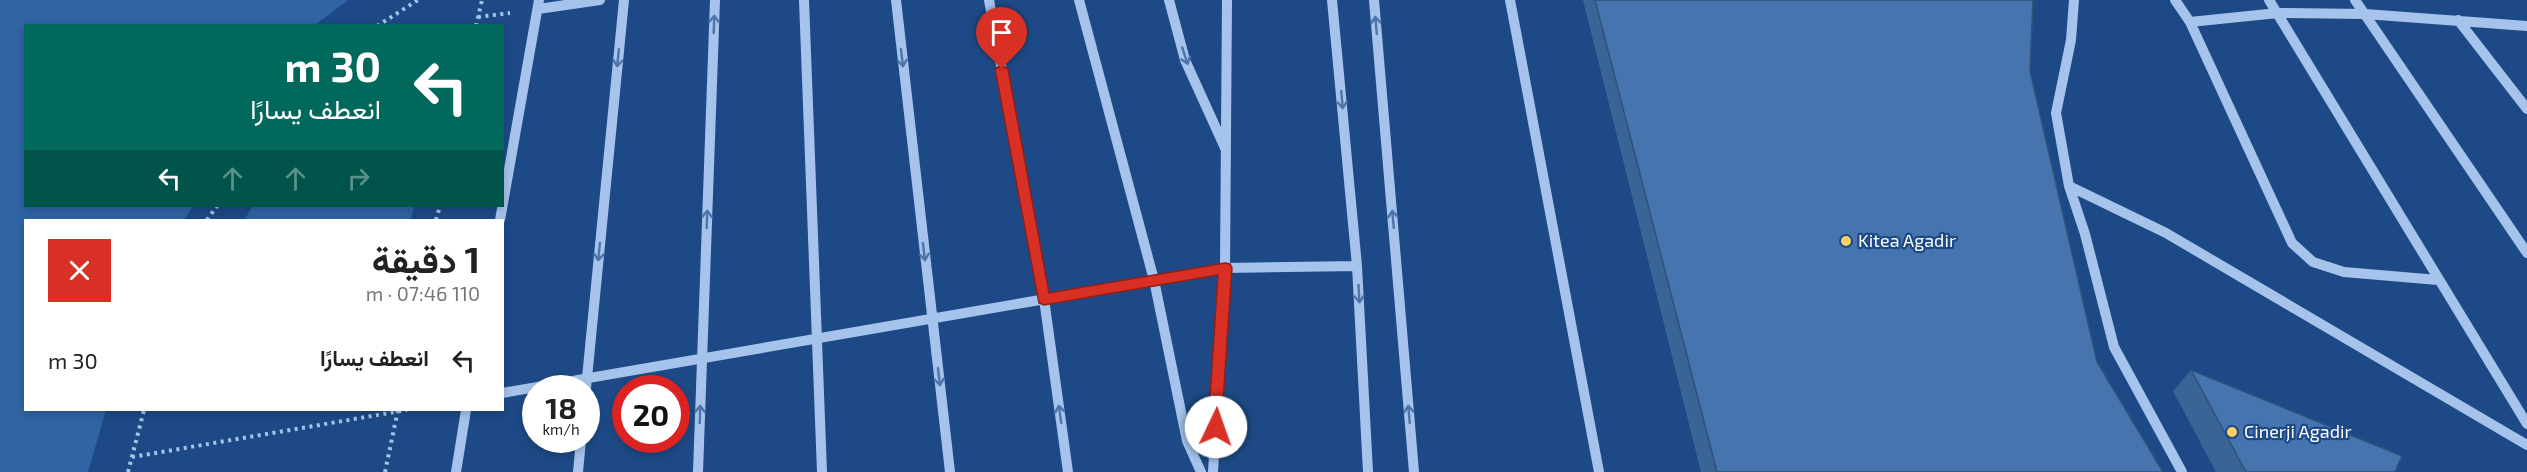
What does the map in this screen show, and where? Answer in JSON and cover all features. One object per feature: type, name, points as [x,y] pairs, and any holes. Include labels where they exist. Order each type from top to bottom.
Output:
[{"type":"street","points":[[504,197],[538,5],[600,0]]},
{"type":"street","points":[[587,375],[624,0]]},
{"type":"street","points":[[698,472],[715,0]]},
{"type":"street","points":[[804,0],[822,472]]},
{"type":"street","points":[[896,0],[950,472]]},
{"type":"street","points":[[989,0],[1044,299],[1068,472]]},
{"type":"street","points":[[1079,0],[1154,280],[1187,441],[1201,472]]},
{"type":"street","points":[[1169,0],[1185,60],[1227,152]]},
{"type":"street","points":[[1213,472],[1225,268],[1227,0]]},
{"type":"street","points":[[1332,0],[1357,267],[1368,472]]},
{"type":"street","points":[[1374,0],[1413,472]]},
{"type":"street","points":[[1510,0],[1599,472]]},
{"type":"street","points":[[2074,0],[2071,40],[2056,113],[2069,186],[2085,234],[2114,347],[2182,472]]},
{"type":"street","points":[[2175,0],[2190,22],[2292,243],[2313,262],[2344,272],[2438,280]]},
{"type":"street","points":[[2269,0],[2527,423]]},
{"type":"street","points":[[2355,0],[2527,253]]},
{"type":"street","points":[[2190,22],[2278,13],[2365,14],[2527,26]]},
{"type":"street","points":[[2458,20],[2527,109]]},
{"type":"street","points":[[2069,186],[2166,233],[2527,445]]},
{"type":"street","points":[[600,380],[702,359],[1225,268],[1357,267]]},
{"type":"street","points":[[504,393],[522,391]]},
{"type":"street","points":[[456,472],[466,411]]},
{"type":"street","points":[[578,472],[580,453]]},
{"type":"path","points":[[380,24],[418,0]]},
{"type":"path","points":[[476,24],[482,0]]},
{"type":"path","points":[[128,472],[144,411]]},
{"type":"path","points":[[132,457],[392,411]]},
{"type":"path","points":[[385,472],[398,411]]},
{"type":"shaded area","points":[[0,0],[348,0],[316,24],[24,24],[24,207],[192,207],[185,219],[24,219],[24,411],[106,411],[88,472],[0,472]]},
{"type":"shaded area","points":[[252,207],[414,207],[411,219],[245,219]]},
{"type":"building","name":"Kitea Agadir","points":[[1595,0],[2033,0],[2030,71],[2097,362],[2163,472],[1717,472]]},
{"type":"building","points":[[2191,370],[2402,456],[2395,472],[2246,472]]},
{"type":"place","name":"Kitea Agadir","points":[[1846,241]]},
{"type":"place","name":"Cinerji Agadir","points":[[2232,432]]},
{"type":"route","points":[[1002,69],[1044,299],[1225,268],[1216,427]]}]
